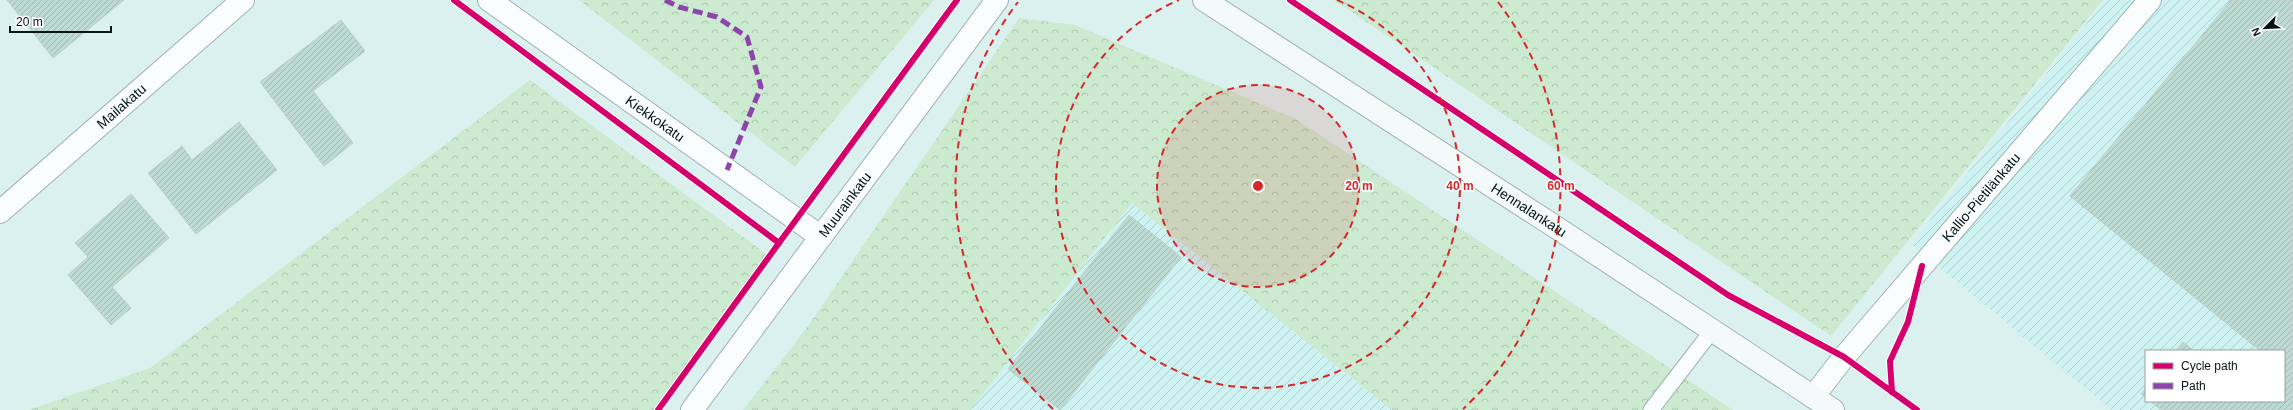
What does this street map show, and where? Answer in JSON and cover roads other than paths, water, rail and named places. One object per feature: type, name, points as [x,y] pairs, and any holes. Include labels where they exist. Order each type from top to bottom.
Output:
[{"type":"street","name":"Mailakatu","points":[[0,212],[243,0]]},
{"type":"street","name":"Kiekkokatu","points":[[489,0],[821,237]]},
{"type":"street","name":"Muurainkatu","points":[[692,410],[997,0]]},
{"type":"street","name":"Hennalankatu","points":[[1204,0],[1551,224],[1711,332],[1832,410]]},
{"type":"street","name":"Kallio-Pietilänkatu","points":[[1813,397],[1844,357],[2150,0]]},
{"type":"lane","points":[[1651,410],[1711,332]]}]
